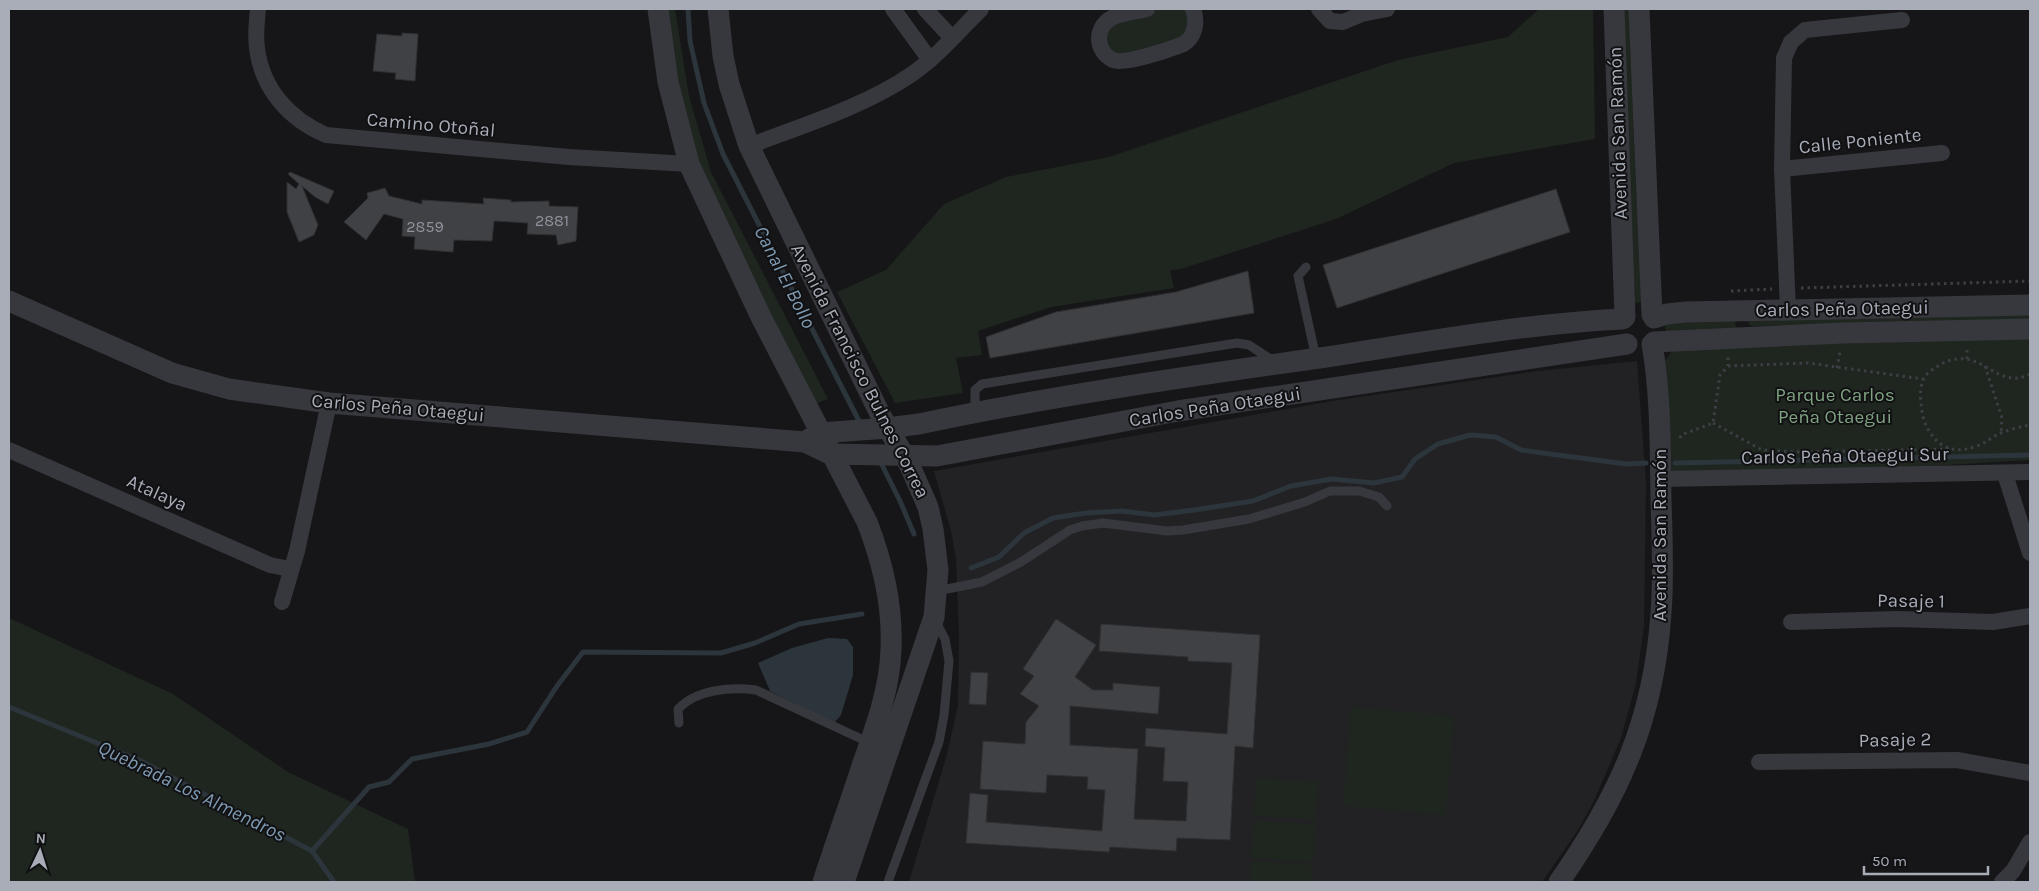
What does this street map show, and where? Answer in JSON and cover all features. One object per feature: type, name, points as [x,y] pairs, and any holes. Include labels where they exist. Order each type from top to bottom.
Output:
[{"type":"street","name":"Camino Otoñal","points":[[258,9],[256,46],[262,69],[272,91],[291,114],[314,130],[326,135],[569,157],[689,164]]},
{"type":"street","points":[[658,9],[668,82],[689,164],[757,308],[821,436]]},
{"type":"street","name":"Avenida Francisco Bulnes Correa","points":[[718,9],[723,56],[729,84],[749,146],[895,455],[920,486],[934,529],[938,570],[934,617],[844,882]]},
{"type":"street","points":[[893,9],[930,60]]},
{"type":"street","points":[[925,9],[952,38]]},
{"type":"street","points":[[749,146],[874,96],[913,74],[930,60],[981,9]]},
{"type":"street","points":[[1147,9],[1109,19],[1103,26],[1098,43],[1102,51],[1114,60],[1127,61],[1183,45],[1195,28],[1193,9]]},
{"type":"street","points":[[1319,9],[1330,21],[1343,22],[1362,14],[1387,9]]},
{"type":"street","name":"Avenida San Ramón","points":[[1614,9],[1624,318]]},
{"type":"street","name":"Avenida San Ramón","points":[[1639,9],[1653,317]]},
{"type":"street","name":"Calle Poniente","points":[[1788,310],[1782,169],[1784,58],[1791,42],[1805,30],[1902,20]]},
{"type":"street","name":"Calle Poniente","points":[[1782,169],[1942,153]]},
{"type":"street","name":"Carlos Peña Otaegui","points":[[9,301],[172,374],[229,389],[329,403],[821,436],[882,429],[1170,380],[1316,358],[1487,333],[1624,318]]},
{"type":"street","name":"Carlos Peña Otaegui","points":[[1653,317],[1686,312],[2030,305]]},
{"type":"street","points":[[1638,311],[1653,317],[1658,325],[1658,332],[1653,343],[1640,349],[1627,344],[1622,338],[1620,331],[1624,318],[1631,312],[1638,311]]},
{"type":"street","points":[[1749,311],[1743,316],[1741,324],[1745,332],[1753,337]]},
{"type":"street","name":"Carlos Peña Otaegui","points":[[1653,343],[1753,337],[2030,329]]},
{"type":"street","name":"Avenida San Ramón","points":[[1559,882],[1593,831],[1614,794],[1630,758],[1651,690],[1662,613],[1663,573],[1657,372],[1653,343]]},
{"type":"street","name":"Carlos Peña Otaegui","points":[[821,436],[838,454],[936,456],[1178,411],[1627,344]]},
{"type":"street","points":[[1206,375],[1200,383],[1200,392],[1204,401],[1212,406]]},
{"type":"street","points":[[1170,380],[1176,384],[1182,397],[1178,411]]},
{"type":"street","points":[[282,602],[297,550],[329,403]]},
{"type":"street","name":"Atalaya","points":[[9,450],[270,565],[290,569]]},
{"type":"street","points":[[823,882],[884,697],[889,674],[891,650],[889,599],[884,573],[874,539],[838,454]]},
{"type":"street","name":"Carlos Peña Otaegui Sur","points":[[1661,479],[2005,474],[2030,472]]},
{"type":"street","points":[[2005,474],[2030,553]]},
{"type":"street","name":"Pasaje 1","points":[[1791,622],[1897,619],[1993,622],[2030,616]]},
{"type":"street","name":"Pasaje 2","points":[[1759,762],[1957,760],[2030,773]]},
{"type":"street","points":[[2008,876],[2030,842]]},
{"type":"lane","points":[[1306,267],[1298,276],[1316,358]]},
{"type":"lane","points":[[975,413],[975,390],[982,384],[1237,343],[1249,345],[1277,364]]},
{"type":"lane","points":[[937,591],[982,582],[1021,562],[1070,530],[1082,526],[1103,523],[1121,524],[1141,529],[1183,530],[1249,519],[1305,502],[1330,491],[1359,491],[1380,496],[1387,506]]},
{"type":"lane","points":[[888,882],[939,742],[944,715],[949,661],[945,639],[934,617]]},
{"type":"lane","points":[[679,722],[678,708],[686,701],[720,690],[737,688],[756,690],[870,743]]},
{"type":"path","points":[[1727,291],[2030,281]]},
{"type":"path","points":[[1967,350],[1967,359]]},
{"type":"path","points":[[1838,368],[1840,351]]},
{"type":"path","points":[[1713,423],[1720,375],[1728,366],[1728,355]]},
{"type":"path","points":[[1953,449],[1941,445],[1930,434],[1923,417],[1921,394],[1923,379],[1940,365],[1967,359],[1984,365],[1993,372],[2007,378],[2021,379],[2030,374]]},
{"type":"path","points":[[1728,366],[1808,364],[1923,379]]},
{"type":"path","points":[[1984,365],[2002,418],[2001,433]]},
{"type":"path","points":[[1660,452],[1678,444],[1681,434],[1713,423],[1762,450],[1800,452],[1965,450],[1978,446],[2001,433],[2030,425]]},
{"type":"shaded area","points":[[1637,361],[1646,483],[1644,626],[1636,683],[1621,738],[1594,801],[1578,830],[1542,882],[909,882],[947,754],[958,705],[959,637],[956,559],[952,535],[934,471],[1339,400],[1538,371]]},
{"type":"shaded area","points":[[828,638],[847,639],[853,647],[853,675],[841,715],[834,723],[770,691],[758,663],[792,648]]},
{"type":"green space","points":[[662,9],[675,9],[689,96],[711,172],[828,399],[815,404],[689,155]]},
{"type":"green space","points":[[1156,9],[1187,9],[1190,27],[1183,39],[1126,56],[1104,49],[1104,36],[1112,25]]},
{"type":"green space","points":[[1539,9],[1593,9],[1595,139],[1454,163],[1336,219],[1181,269],[1170,270],[1174,288],[1051,307],[978,331],[982,355],[956,358],[963,393],[895,403],[837,292],[886,270],[944,204],[1006,177],[1109,157],[1398,60],[1508,37]]},
{"type":"green space","points":[[1622,9],[1629,9],[1636,192],[1644,297],[1642,302],[1635,303]]},
{"type":"green space","points":[[2030,314],[2030,321],[1752,326],[1748,324],[1750,320]]},
{"type":"green space","points":[[1736,318],[1735,324],[1738,330],[1666,331],[1665,324]]},
{"type":"green space","name":"Parque Carlos Peña Otaegui","points":[[2030,336],[2030,460],[1912,467],[1668,473],[1665,361],[1672,351]]},
{"type":"green space","points":[[9,618],[173,694],[288,772],[408,829],[415,882],[9,882]]},
{"type":"green space","points":[[1351,707],[1454,716],[1446,815],[1343,806]]},
{"type":"green space","points":[[1256,778],[1318,782],[1315,820],[1254,816]]},
{"type":"green space","points":[[1254,820],[1316,824],[1313,862],[1251,858]]},
{"type":"green space","points":[[1251,861],[1313,865],[1312,882],[1250,882]]},
{"type":"building","points":[[402,33],[418,34],[415,81],[395,79],[396,73],[373,71],[377,34],[402,36]]},
{"type":"building","points":[[290,172],[334,191],[328,204],[315,197],[302,186],[318,225],[314,235],[299,242],[287,212],[287,182],[296,189],[299,184],[288,174]]},
{"type":"building","points":[[385,188],[389,196],[422,204],[422,200],[484,204],[483,198],[511,200],[511,202],[549,201],[549,206],[578,207],[576,241],[558,245],[556,235],[527,234],[528,223],[494,221],[492,241],[454,240],[453,252],[414,249],[415,237],[402,236],[403,219],[384,214],[366,240],[344,222],[368,198],[367,193]]},
{"type":"building","points":[[1556,189],[1570,232],[1337,308],[1323,265]]},
{"type":"building","points":[[1248,271],[1254,313],[990,358],[986,337],[1056,312],[1176,292]]},
{"type":"building","points":[[1056,619],[1096,645],[1075,677],[1093,690],[1113,690],[1113,683],[1160,687],[1158,714],[1070,706],[1070,745],[1138,749],[1134,819],[1186,821],[1188,782],[1163,781],[1165,748],[1145,746],[1146,728],[1227,734],[1232,663],[1188,661],[1188,657],[1099,651],[1101,624],[1260,635],[1253,748],[1235,746],[1230,840],[1177,838],[1176,851],[1110,847],[1109,852],[966,843],[970,793],[988,795],[986,822],[1102,831],[1105,790],[1087,789],[1088,777],[1047,775],[1046,793],[980,789],[983,741],[1025,744],[1026,722],[1039,706],[1020,694],[1034,676],[1023,669]]},
{"type":"building","points":[[971,672],[988,673],[986,705],[969,704]]},
{"type":"waterway","name":"Canal El Bollo","points":[[688,9],[690,41],[704,103],[723,154],[861,425]]},
{"type":"waterway","points":[[971,568],[999,557],[1024,533],[1053,518],[1086,513],[1122,511],[1154,515],[1194,510],[1253,501],[1291,486],[1332,479],[1374,483],[1402,477],[1415,459],[1438,444],[1470,435],[1496,437],[1521,450],[1626,464],[1646,463]]},
{"type":"waterway","points":[[1675,463],[2030,455]]},
{"type":"waterway","name":"Canal El Bollo","points":[[880,461],[914,534]]},
{"type":"waterway","points":[[312,851],[369,787],[389,782],[412,759],[489,744],[527,732],[557,686],[583,652],[721,653],[755,643],[799,624],[862,614]]},
{"type":"waterway","name":"Quebrada Los Almendros","points":[[9,707],[141,761],[312,851],[334,882]]}]
